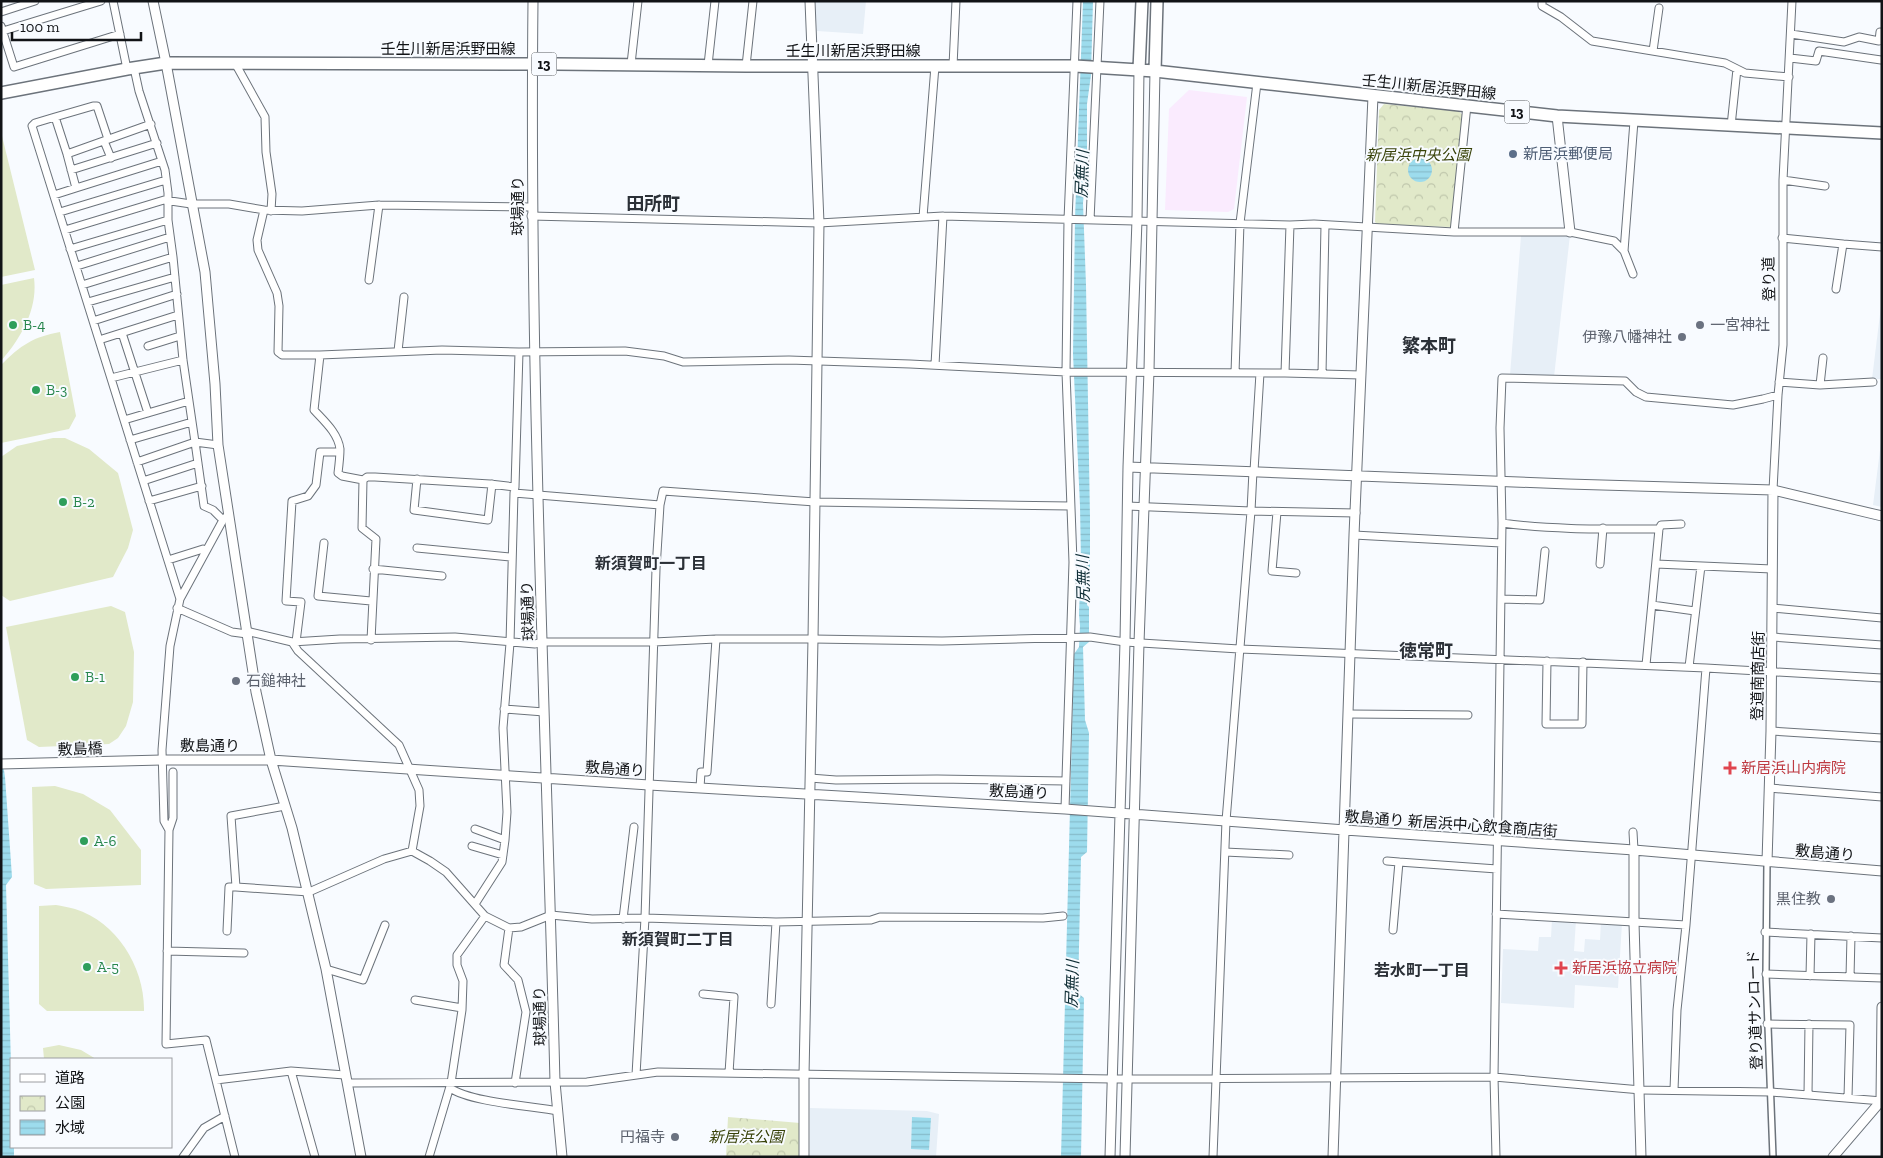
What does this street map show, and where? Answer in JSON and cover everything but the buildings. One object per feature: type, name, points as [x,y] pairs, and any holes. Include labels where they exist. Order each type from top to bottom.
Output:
[{"type":"main road","points":[[1140,70],[1142,1]]},
{"type":"main road","points":[[1154,71],[1157,1]]},
{"type":"main road","name":"壬生川新居浜野田線","points":[[7,92],[166,63],[1076,66]]},
{"type":"main road","name":"13","points":[[1076,66],[1096,67]]},
{"type":"main road","name":"壬生川新居浜野田線","points":[[1096,67],[1154,71],[1556,116],[1882,133]]},
{"type":"street","points":[[1,12],[35,1]]},
{"type":"street","points":[[101,1],[2,29],[14,67],[120,34]]},
{"type":"street","points":[[112,1],[120,34],[157,143],[166,180],[168,220],[180,336],[204,506],[225,517]]},
{"type":"street","points":[[153,1],[205,272],[225,517],[256,692],[271,760],[309,892],[326,968],[361,1157]]},
{"type":"street","name":"球場通り","points":[[533,1],[531,212],[534,352],[556,1082],[562,1157]]},
{"type":"street","points":[[631,64],[638,1]]},
{"type":"street","points":[[708,65],[715,1]]},
{"type":"street","points":[[746,66],[753,1]]},
{"type":"street","points":[[804,1157],[804,1075],[814,639],[819,223],[810,1]]},
{"type":"street","points":[[953,66],[956,1]]},
{"type":"street","points":[[1067,809],[1066,781],[1073,638],[1068,372],[1076,1]]},
{"type":"street","points":[[1089,221],[1100,1]]},
{"type":"street","points":[[1542,1],[1542,6],[1592,41],[1725,63],[1745,73],[1789,76]]},
{"type":"street","name":"登り道","points":[[1773,490],[1778,394],[1783,345],[1783,180],[1792,1]]},
{"type":"street","points":[[1653,51],[1659,8]]},
{"type":"street","points":[[1791,34],[1844,42],[1860,37],[1879,41],[1880,32]]},
{"type":"street","points":[[1790,58],[1816,61],[1820,51],[1881,60]]},
{"type":"street","points":[[235,63],[265,117],[266,152],[272,188],[268,210],[257,240],[258,250],[277,293],[279,306],[278,352],[282,355],[442,350],[519,352],[625,351],[664,356],[683,362],[789,360],[1068,372],[1285,373],[1361,376]]},
{"type":"street","points":[[923,217],[935,66]]},
{"type":"street","points":[[1731,126],[1737,69]]},
{"type":"street","points":[[1110,1157],[1140,70]]},
{"type":"street","points":[[1125,1157],[1139,643],[1149,372],[1154,71]]},
{"type":"street","points":[[1235,373],[1240,222],[1256,83]]},
{"type":"street","points":[[1333,1157],[1354,535],[1373,96]]},
{"type":"street","points":[[110,158],[97,106],[35,123],[32,126],[180,599]]},
{"type":"street","points":[[1454,232],[1468,106]]},
{"type":"street","points":[[1556,116],[1570,232]]},
{"type":"street","points":[[55,117],[76,188]]},
{"type":"street","points":[[1632,274],[1624,251],[1634,121]]},
{"type":"street","points":[[66,154],[151,124]]},
{"type":"street","points":[[71,170],[157,143]]},
{"type":"street","points":[[54,195],[162,161]]},
{"type":"street","points":[[60,212],[166,180]]},
{"type":"street","points":[[1783,180],[1825,186]]},
{"type":"street","points":[[65,230],[167,201],[191,204],[230,204],[268,210],[302,212],[379,205],[819,223],[943,216],[1089,221],[1240,222],[1454,232],[1570,232],[1614,241],[1624,251]]},
{"type":"street","points":[[370,280],[379,205]]},
{"type":"street","points":[[935,365],[943,216]]},
{"type":"street","points":[[70,249],[168,220]]},
{"type":"street","points":[[1285,373],[1290,225]]},
{"type":"street","points":[[1322,374],[1325,225]]},
{"type":"street","points":[[77,266],[170,237]]},
{"type":"street","points":[[1782,238],[1882,247]]},
{"type":"street","points":[[1836,289],[1843,244]]},
{"type":"street","points":[[82,285],[173,257]]},
{"type":"street","points":[[88,302],[175,277]]},
{"type":"street","points":[[93,321],[177,294]]},
{"type":"street","points":[[398,351],[404,297]]},
{"type":"street","points":[[99,340],[178,315]]},
{"type":"street","points":[[122,333],[148,413]]},
{"type":"street","points":[[148,346],[180,336]]},
{"type":"street","points":[[475,904],[502,862],[505,840],[507,812],[503,728],[510,643],[511,557],[519,352]]},
{"type":"street","points":[[320,355],[314,410],[325,421],[336,438],[340,452],[338,473],[342,476],[363,480],[367,477],[375,477],[492,484],[538,496],[660,505]]},
{"type":"street","points":[[1820,385],[1823,358]]},
{"type":"street","points":[[111,378],[183,360]]},
{"type":"street","points":[[1213,1157],[1224,852],[1260,373]]},
{"type":"street","points":[[1496,1157],[1494,1077],[1502,523],[1500,482],[1502,378],[1625,381],[1636,392],[1646,397],[1733,405],[1763,400],[1778,394]]},
{"type":"street","points":[[1779,382],[1820,385],[1873,382]]},
{"type":"street","points":[[124,420],[189,401]]},
{"type":"street","points":[[130,440],[192,422]]},
{"type":"street","points":[[137,462],[195,442],[218,444]]},
{"type":"street","points":[[340,452],[320,452],[316,485],[308,496],[292,501],[286,600],[301,602],[294,642],[298,651],[399,745],[420,790],[420,806],[412,851]]},
{"type":"street","points":[[143,481],[198,463]]},
{"type":"street","points":[[1128,467],[1500,482],[1773,490],[1882,516]]},
{"type":"street","points":[[417,479],[414,510],[488,520],[492,484]]},
{"type":"street","points":[[363,480],[362,528],[376,540],[371,601],[371,640]]},
{"type":"street","points":[[150,501],[202,486]]},
{"type":"street","points":[[636,1075],[645,918],[656,569],[660,505],[663,490],[815,502],[1070,506]]},
{"type":"street","name":"登道南商店街","points":[[1767,862],[1772,671],[1773,490]]},
{"type":"street","points":[[1127,506],[1251,512],[1356,512]]},
{"type":"street","points":[[1276,512],[1272,571],[1296,573]]},
{"type":"street","points":[[169,830],[164,821],[161,760],[169,654],[177,608],[180,599],[225,517]]},
{"type":"street","points":[[1502,523],[1525,526],[1603,528],[1658,528],[1661,525],[1681,524]]},
{"type":"street","points":[[1600,564],[1603,528]]},
{"type":"street","points":[[1646,665],[1658,528]]},
{"type":"street","points":[[1354,535],[1501,543]]},
{"type":"street","points":[[324,543],[318,596],[371,601]]},
{"type":"street","points":[[417,548],[511,557]]},
{"type":"street","points":[[168,560],[203,549],[206,550]]},
{"type":"street","points":[[1500,599],[1540,600],[1545,550]]},
{"type":"street","points":[[1656,564],[1772,569]]},
{"type":"street","points":[[1689,667],[1700,566]]},
{"type":"street","points":[[373,569],[442,576]]},
{"type":"street","points":[[1652,605],[1695,611]]},
{"type":"street","points":[[177,608],[232,632],[246,632],[294,642],[340,639],[371,640],[455,637],[534,644],[543,642],[654,642],[716,639],[942,641],[1090,637],[1125,642],[1239,649],[1547,660],[1882,678]]},
{"type":"street","points":[[1772,608],[1882,618]]},
{"type":"street","points":[[1772,637],[1882,645]]},
{"type":"street","points":[[700,788],[701,772],[707,772],[716,639]]},
{"type":"street","points":[[1547,660],[1546,724],[1582,724],[1583,662]]},
{"type":"street","points":[[1674,1090],[1677,1010],[1686,925],[1706,668]]},
{"type":"street","points":[[504,709],[544,712]]},
{"type":"street","points":[[1349,714],[1468,715]]},
{"type":"street","points":[[1771,730],[1882,738]]},
{"type":"street","name":"敷島通り","points":[[161,760],[271,760],[1120,813]]},
{"type":"street","name":"敷島橋","points":[[1,764],[161,760]]},
{"type":"street","points":[[173,772],[173,818],[169,830],[166,1044],[206,1040],[235,1157]]},
{"type":"street","points":[[810,778],[836,780],[1066,781]]},
{"type":"street","points":[[1769,788],[1882,796]]},
{"type":"street","points":[[236,887],[231,816],[285,806]]},
{"type":"street","points":[[1120,813],[1134,814]]},
{"type":"street","name":"敷島通り 新居浜中心飲食商店街","points":[[1134,814],[1634,850],[1767,862]]},
{"type":"street","points":[[623,919],[634,827]]},
{"type":"street","points":[[475,829],[505,840]]},
{"type":"street","points":[[1633,832],[1634,923],[1642,1157]]},
{"type":"street","points":[[472,846],[503,855]]},
{"type":"street","points":[[227,931],[230,887],[309,892],[384,859],[412,851],[446,872],[485,916],[509,928],[521,927],[551,915],[623,919],[776,922],[871,920],[880,917],[1043,918],[1063,916]]},
{"type":"street","points":[[1224,852],[1289,855]]},
{"type":"street","points":[[1387,861],[1497,868]]},
{"type":"street","points":[[1392,930],[1399,862]]},
{"type":"street","name":"敷島通り","points":[[1767,862],[1882,871]]},
{"type":"street","name":"登り道サンロード","points":[[1767,862],[1765,932],[1772,1157]]},
{"type":"street","points":[[1496,914],[1686,925]]},
{"type":"street","points":[[429,1157],[450,1086],[462,1008],[463,980],[457,965],[457,955],[485,916]]},
{"type":"street","points":[[771,1004],[776,922]]},
{"type":"street","points":[[326,968],[363,980],[385,925]]},
{"type":"street","points":[[509,928],[504,966],[518,980],[526,1012],[515,1082]]},
{"type":"street","points":[[1765,932],[1882,938]]},
{"type":"street","points":[[1810,976],[1811,934]]},
{"type":"street","points":[[1850,977],[1852,936]]},
{"type":"street","points":[[167,951],[244,953]]},
{"type":"street","points":[[1766,974],[1882,978]]},
{"type":"street","points":[[703,994],[734,997],[729,1073]]},
{"type":"street","points":[[415,1000],[462,1008]]},
{"type":"street","points":[[1114,1004],[1130,1006]]},
{"type":"street","points":[[1834,1156],[1881,1101],[1882,1007]]},
{"type":"street","points":[[1767,1024],[1850,1025],[1848,1097]]},
{"type":"street","points":[[1808,1094],[1810,1024]]},
{"type":"street","points":[[216,1080],[291,1071],[347,1079],[450,1086],[515,1082],[588,1082],[658,1072],[1112,1079],[1494,1077],[1641,1090],[1771,1092],[1881,1101]]},
{"type":"street","points":[[291,1071],[314,1157]]},
{"type":"street","points":[[450,1086],[457,1093],[558,1111]]},
{"type":"street","points":[[183,1157],[204,1128],[225,1116]]},
{"type":"shaded area","points":[[815,1],[866,1],[863,34],[817,31]]},
{"type":"shaded area","points":[[1189,90],[1247,97],[1234,209],[1228,212],[1165,210],[1169,109]]},
{"type":"shaded area","points":[[1570,235],[1554,377],[1510,375],[1521,236]]},
{"type":"shaded area","points":[[1882,298],[1882,379],[1872,379]]},
{"type":"shaded area","points":[[1882,435],[1882,507],[1873,505]]},
{"type":"shaded area","name":"新居浜協立病院","points":[[1552,919],[1576,920],[1574,951],[1584,952],[1585,939],[1600,940],[1601,922],[1622,923],[1618,988],[1575,985],[1574,1008],[1501,1003],[1503,949],[1538,951],[1539,937],[1551,937]]},
{"type":"shaded area","points":[[810,1108],[927,1111],[939,1114],[936,1157],[810,1157]]},
{"type":"green space","name":"新居浜中央公園","points":[[1384,104],[1458,111],[1463,115],[1451,227],[1378,225],[1375,222],[1379,110]]},
{"type":"green space","points":[[1,132],[35,270],[1,277]]},
{"type":"green space","name":"B-4","points":[[34,278],[35,290],[31,312],[15,343],[1,361],[1,285]]},
{"type":"green space","name":"B-3","points":[[60,332],[76,416],[69,429],[1,443],[1,365],[15,352],[35,339]]},
{"type":"green space","name":"B-2","points":[[53,438],[65,438],[89,449],[118,473],[133,530],[128,548],[113,577],[10,601],[1,595],[1,457],[17,446]]},
{"type":"green space","name":"B-1","points":[[111,606],[125,612],[134,652],[133,702],[126,726],[118,738],[109,744],[39,747],[27,740],[6,627]]},
{"type":"green space","name":"A-6","points":[[55,786],[83,794],[110,810],[141,850],[141,885],[46,889],[34,884],[32,787]]},
{"type":"green space","name":"A-5","points":[[56,905],[75,909],[90,915],[104,924],[116,936],[134,963],[140,979],[144,1011],[47,1011],[39,1004],[39,906]]},
{"type":"green space","points":[[59,1045],[81,1050],[94,1058],[44,1058],[43,1048]]},
{"type":"green space","name":"新居浜公園","points":[[728,1117],[800,1123],[800,1157],[726,1157]]},
{"type":"water","name":"尻無川","points":[[1083,1],[1093,1],[1091,75],[1087,104],[1087,164],[1083,203],[1090,518],[1090,579],[1087,605],[1089,607],[1089,642],[1083,647],[1085,720],[1089,733],[1087,852],[1081,857],[1078,993],[1084,998],[1081,1157],[1061,1157],[1074,654],[1079,647],[1080,626],[1080,506],[1073,354],[1075,218]]},
{"type":"water","points":[[1420,158],[1429,161],[1432,170],[1429,179],[1420,182],[1411,179],[1408,170],[1411,161]]},
{"type":"water","points":[[1,750],[5,777],[12,877],[6,885],[11,1058],[10,1148],[14,1148],[14,1157],[1,1157]]},
{"type":"water","points":[[912,1117],[931,1118],[929,1150],[911,1149]]},
{"type":"place","name":"新居浜郵便局","points":[[1513,154]]},
{"type":"place","name":"B-4","points":[[13,325]]},
{"type":"place","name":"一宮神社","points":[[1700,325]]},
{"type":"place","name":"伊豫八幡神社","points":[[1682,337]]},
{"type":"place","name":"B-3","points":[[36,390]]},
{"type":"place","name":"B-2","points":[[63,502]]},
{"type":"place","name":"B-1","points":[[75,677]]},
{"type":"place","name":"石鎚神社","points":[[236,681]]},
{"type":"place","name":"新居浜山内病院","points":[[1730,768]]},
{"type":"place","name":"A-6","points":[[84,841]]},
{"type":"place","name":"黒住教","points":[[1831,899]]},
{"type":"place","name":"A-5","points":[[87,967]]},
{"type":"place","name":"新居浜協立病院","points":[[1561,968]]},
{"type":"place","name":"円福寺","points":[[675,1137]]},
{"type":"district","name":"田所町","points":[[653,204]]},
{"type":"district","name":"繁本町","points":[[1429,346]]},
{"type":"district","name":"新須賀町一丁目","points":[[651,563]]},
{"type":"district","name":"徳常町","points":[[1426,651]]},
{"type":"district","name":"新須賀町二丁目","points":[[678,939]]},
{"type":"district","name":"若水町一丁目","points":[[1422,970]]}]
